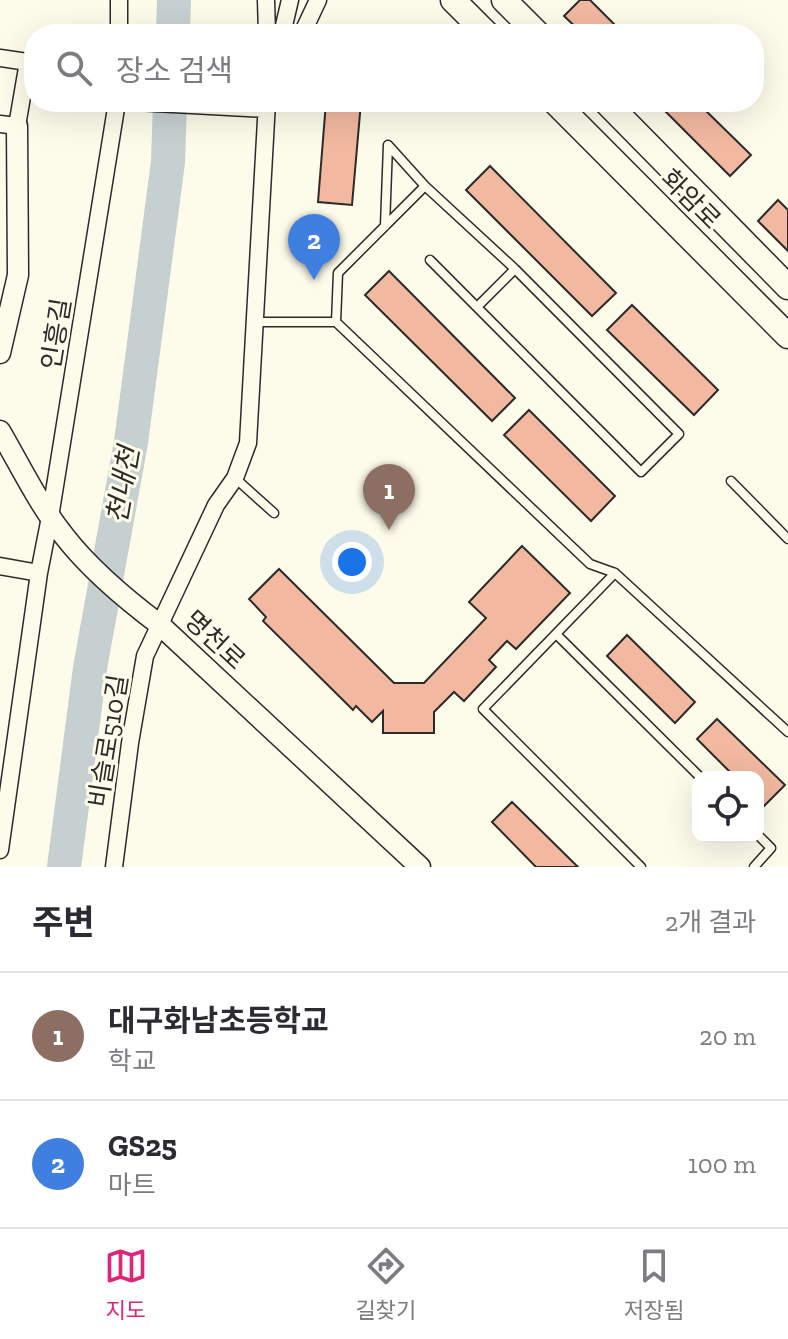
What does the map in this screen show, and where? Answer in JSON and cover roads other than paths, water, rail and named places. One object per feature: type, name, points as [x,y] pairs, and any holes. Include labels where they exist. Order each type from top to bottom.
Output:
[{"type":"main road","points":[[453,0],[477,24]]},
{"type":"main road","points":[[504,0],[528,24]]},
{"type":"main road","name":"화암로","points":[[565,112],[788,336]]},
{"type":"main road","name":"화암로","points":[[616,112],[788,287]]},
{"type":"street","points":[[119,0],[119,24]]},
{"type":"street","points":[[266,0],[267,24]]},
{"type":"street","points":[[284,24],[290,0]]},
{"type":"street","points":[[307,24],[318,0]]},
{"type":"street","points":[[0,58],[24,61]]},
{"type":"street","points":[[0,353],[9,279],[8,125],[24,81]]},
{"type":"street","name":"인흥길","points":[[0,850],[2,808],[115,112]]},
{"type":"street","name":"비슬로510길","points":[[114,867],[145,656],[216,505],[235,478],[248,443],[266,112]]},
{"type":"street","name":"명천로","points":[[0,431],[50,517],[67,540],[420,867]]},
{"type":"street","points":[[0,566],[39,573]]},
{"type":"lane","points":[[385,226],[388,145],[425,186],[515,269],[679,434],[641,472],[430,260]]},
{"type":"lane","points":[[336,322],[338,273],[425,186]]},
{"type":"lane","points":[[477,307],[515,269]]},
{"type":"lane","points":[[253,322],[336,322],[590,564],[615,573],[788,732]]},
{"type":"lane","points":[[235,478],[274,513]]},
{"type":"lane","points":[[731,481],[788,539]]},
{"type":"lane","points":[[615,573],[483,709],[641,867]]},
{"type":"lane","points":[[556,634],[694,771]]},
{"type":"lane","points":[[754,867],[771,848],[764,841]]},
{"type":"waterway","name":"천내천","points":[[173,24],[174,0]]},
{"type":"waterway","name":"천내천","points":[[64,867],[90,668],[131,442],[168,162],[170,112]]},
{"type":"place","name":"GS25","points":[[314,280]]},
{"type":"place","name":"대구화남초등학교","points":[[389,530]]}]
